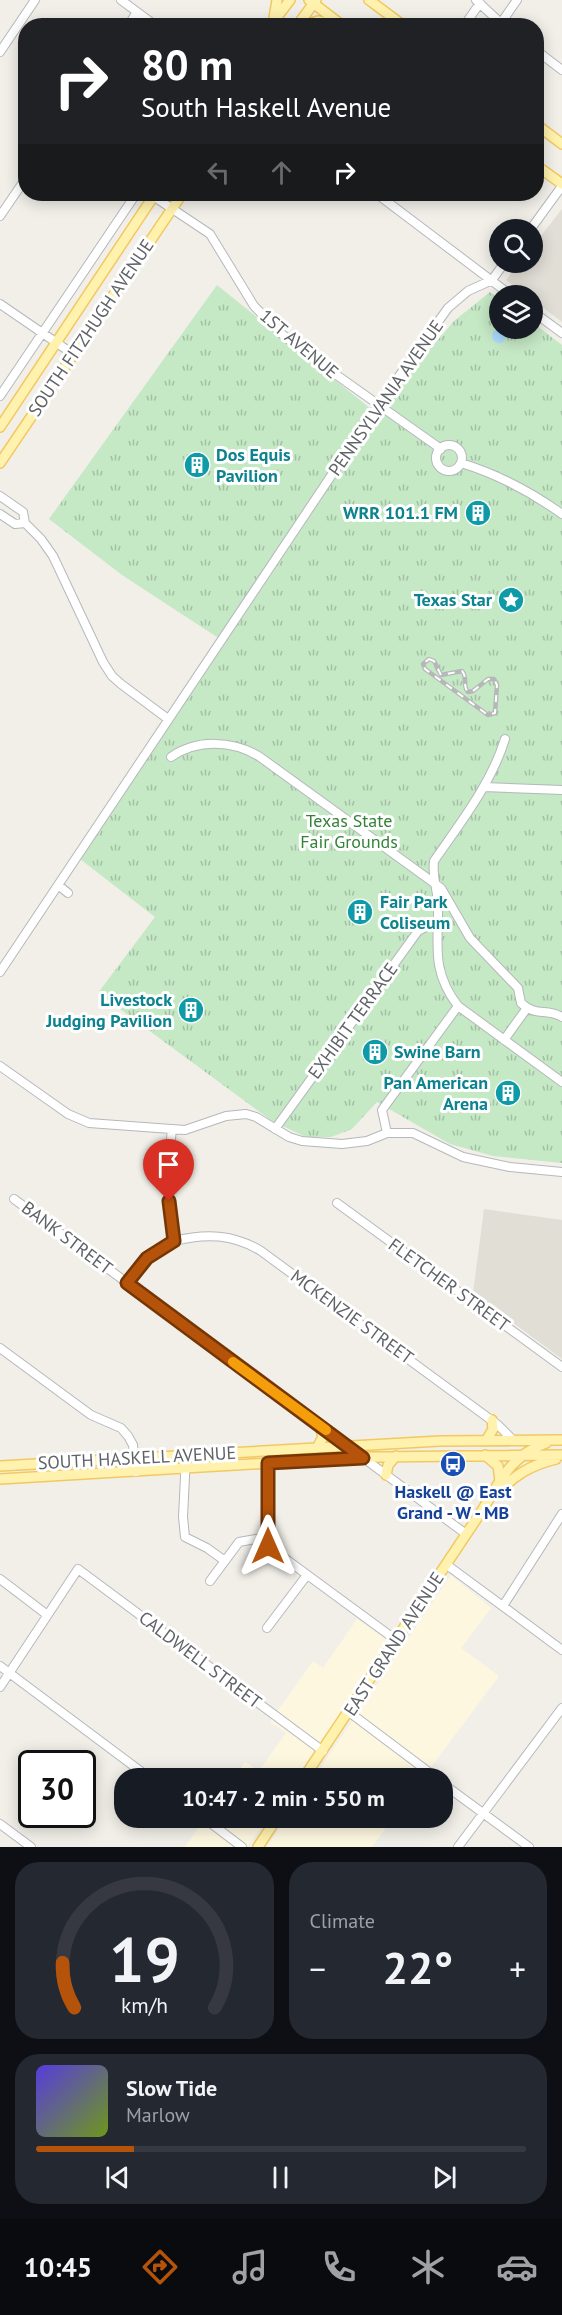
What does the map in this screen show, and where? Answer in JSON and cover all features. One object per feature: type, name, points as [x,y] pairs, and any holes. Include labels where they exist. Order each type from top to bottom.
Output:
[{"type":"main road","points":[[272,18],[277,0]]},
{"type":"main road","points":[[276,18],[290,0]]},
{"type":"main road","points":[[369,0],[393,18]]},
{"type":"main road","points":[[303,18],[313,1],[333,18]]},
{"type":"main road","points":[[544,130],[562,144]]},
{"type":"main road","points":[[544,171],[562,185]]},
{"type":"main road","name":"SOUTH FITZHUGH AVENUE","points":[[0,427],[150,201]]},
{"type":"main road","name":"SOUTH FITZHUGH AVENUE","points":[[0,463],[177,201]]},
{"type":"main road","points":[[486,1441],[493,1428],[492,1420]]},
{"type":"main road","points":[[317,1448],[323,1437],[320,1426]]},
{"type":"main road","points":[[513,1440],[520,1455],[522,1465],[520,1472]]},
{"type":"main road","points":[[520,1455],[558,1440]]},
{"type":"main road","name":"SOUTH HASKELL AVENUE","points":[[0,1466],[440,1441],[558,1440]]},
{"type":"main road","points":[[485,1455],[498,1466],[500,1480]]},
{"type":"main road","name":"EAST GRAND AVENUE","points":[[310,1768],[447,1565],[500,1480],[520,1455]]},
{"type":"main road","points":[[386,1475],[388,1465],[396,1456]]},
{"type":"main road","name":"SOUTH HASKELL AVENUE","points":[[0,1479],[396,1456],[562,1456]]},
{"type":"main road","points":[[520,1472],[532,1465],[562,1456]]},
{"type":"main road","name":"EAST GRAND AVENUE","points":[[483,1509],[508,1481],[520,1472]]},
{"type":"main road","points":[[258,1847],[270,1828]]},
{"type":"street","points":[[22,18],[34,0]]},
{"type":"street","points":[[121,0],[145,18]]},
{"type":"street","points":[[506,18],[518,0]]},
{"type":"street","points":[[469,18],[478,2],[495,18]]},
{"type":"street","points":[[133,18],[137,12]]},
{"type":"street","points":[[0,52],[18,24]]},
{"type":"street","points":[[544,56],[562,70]]},
{"type":"street","points":[[538,219],[562,185]]},
{"type":"street","points":[[0,216],[18,190]]},
{"type":"street","name":"SOUTH FITZHUGH AVENUE","points":[[0,396],[131,201]]},
{"type":"street","name":"1ST AVENUE","points":[[162,201],[210,234],[243,290],[269,322],[314,359],[441,449]]},
{"type":"street","points":[[386,201],[498,285]]},
{"type":"street","name":"PENNSYLVANIA AVENUE","points":[[0,972],[379,404],[448,308],[468,291],[492,280],[497,273]]},
{"type":"street","points":[[0,304],[73,354]]},
{"type":"street","points":[[543,319],[562,333]]},
{"type":"street","points":[[449,445],[457,448],[462,454],[462,463],[452,471],[440,468],[437,460],[441,449],[449,445]]},
{"type":"street","points":[[462,463],[499,477],[562,514]]},
{"type":"street","points":[[0,496],[23,512],[25,523],[41,539],[52,556],[112,676],[168,719]]},
{"type":"street","points":[[0,514],[15,524],[25,523]]},
{"type":"street","points":[[505,739],[484,787],[434,861],[437,897],[437,961],[444,984],[458,1006],[562,1082]]},
{"type":"street","points":[[171,757],[182,749],[204,744],[231,745],[250,751],[434,882],[447,895],[470,938],[518,988],[522,1003],[534,1012],[554,1013],[562,1017]]},
{"type":"street","points":[[484,787],[562,790]]},
{"type":"street","points":[[58,885],[68,892]]},
{"type":"street","name":"EXHIBIT TERRACE","points":[[275,1129],[418,931],[437,921]]},
{"type":"street","points":[[387,1133],[382,1110],[458,1006]]},
{"type":"street","points":[[504,1040],[527,1008]]},
{"type":"street","points":[[0,1066],[82,1121],[185,1130],[226,1116],[246,1114],[302,1141],[322,1144],[367,1141],[387,1133],[413,1133],[449,1152],[485,1162],[562,1172]]},
{"type":"street","points":[[170,1148],[172,1129]]},
{"type":"street","name":"BANK STREET","points":[[14,1199],[466,1534]]},
{"type":"street","points":[[127,1283],[147,1258],[174,1241],[169,1201]]},
{"type":"street","name":"FLETCHER STREET","points":[[337,1203],[562,1367]]},
{"type":"street","name":"MCKENZIE STREET","points":[[174,1241],[203,1235],[217,1235],[252,1245],[492,1420],[513,1440]]},
{"type":"street","points":[[0,1348],[91,1415],[121,1428],[128,1436],[135,1458],[136,1472]]},
{"type":"street","points":[[186,1456],[183,1518],[185,1537],[207,1548],[225,1561]]},
{"type":"street","points":[[268,1463],[268,1546],[396,1640]]},
{"type":"street","points":[[503,1606],[562,1514]]},
{"type":"street","points":[[210,1581],[239,1542],[267,1540]]},
{"type":"street","points":[[447,1565],[562,1650]]},
{"type":"street","name":"CALDWELL STREET","points":[[46,1614],[78,1569],[322,1751]]},
{"type":"street","points":[[267,1628],[307,1575]]},
{"type":"street","points":[[0,1579],[46,1614],[0,1687]]},
{"type":"street","points":[[0,1666],[136,1768]]},
{"type":"street","points":[[458,1847],[562,1708]]},
{"type":"street","points":[[349,1712],[423,1768]]},
{"type":"street","points":[[453,1791],[529,1847]]},
{"type":"street","points":[[0,1824],[31,1847]]},
{"type":"street","points":[[217,1828],[242,1847]]},
{"type":"shaded area","points":[[562,209],[562,322],[543,308],[543,285],[513,285],[506,280],[511,273],[543,273],[543,233]]},
{"type":"shaded area","points":[[484,1209],[562,1220],[562,1359],[473,1293]]},
{"type":"shaded area","points":[[451,1575],[491,1608],[461,1648],[499,1676],[430,1768],[320,1768]]},
{"type":"shaded area","points":[[357,1619],[391,1643],[303,1768],[261,1768],[286,1733],[270,1722],[313,1661],[323,1668]]},
{"type":"shaded area","points":[[245,1762],[254,1768],[241,1768]]},
{"type":"shaded area","points":[[198,1828],[261,1828],[247,1847],[185,1847]]},
{"type":"shaded area","points":[[279,1828],[386,1828],[372,1847],[267,1847]]},
{"type":"green space","name":"Texas State Fair Grounds","points":[[217,285],[376,413],[454,321],[489,293],[489,339],[543,339],[543,331],[562,345],[562,1163],[493,1156],[450,1144],[377,1102],[352,1129],[331,1137],[306,1137],[272,1121],[98,993],[155,917],[80,859],[220,639],[122,575],[49,519]]},
{"type":"water","points":[[493,339],[505,339],[499,343]]},
{"type":"tunnel","points":[[169,1201],[170,1148]]},
{"type":"railway","points":[[429,659],[434,661],[441,675],[462,671],[468,692],[473,691],[488,679],[494,679],[497,685],[495,713],[488,715],[425,669],[423,664],[429,659]]},
{"type":"slow traffic","points":[[233,1362],[326,1430]]},
{"type":"place","name":"Dos Equis Pavilion","points":[[197,465]]},
{"type":"place","name":"WRR 101.1 FM","points":[[478,513]]},
{"type":"place","name":"Texas Star","points":[[511,600]]},
{"type":"place","name":"Fair Park Coliseum","points":[[360,912]]},
{"type":"place","name":"Livestock Judging Pavilion","points":[[191,1010]]},
{"type":"place","name":"Swine Barn","points":[[375,1052]]},
{"type":"place","name":"Pan American Arena","points":[[508,1093]]},
{"type":"place","name":"Haskell @ East Grand - W - MB","points":[[453,1464]]},
{"type":"route","points":[[169,1201],[174,1241],[162,1247],[138,1266],[127,1283],[363,1458],[268,1463],[268,1546]]}]
